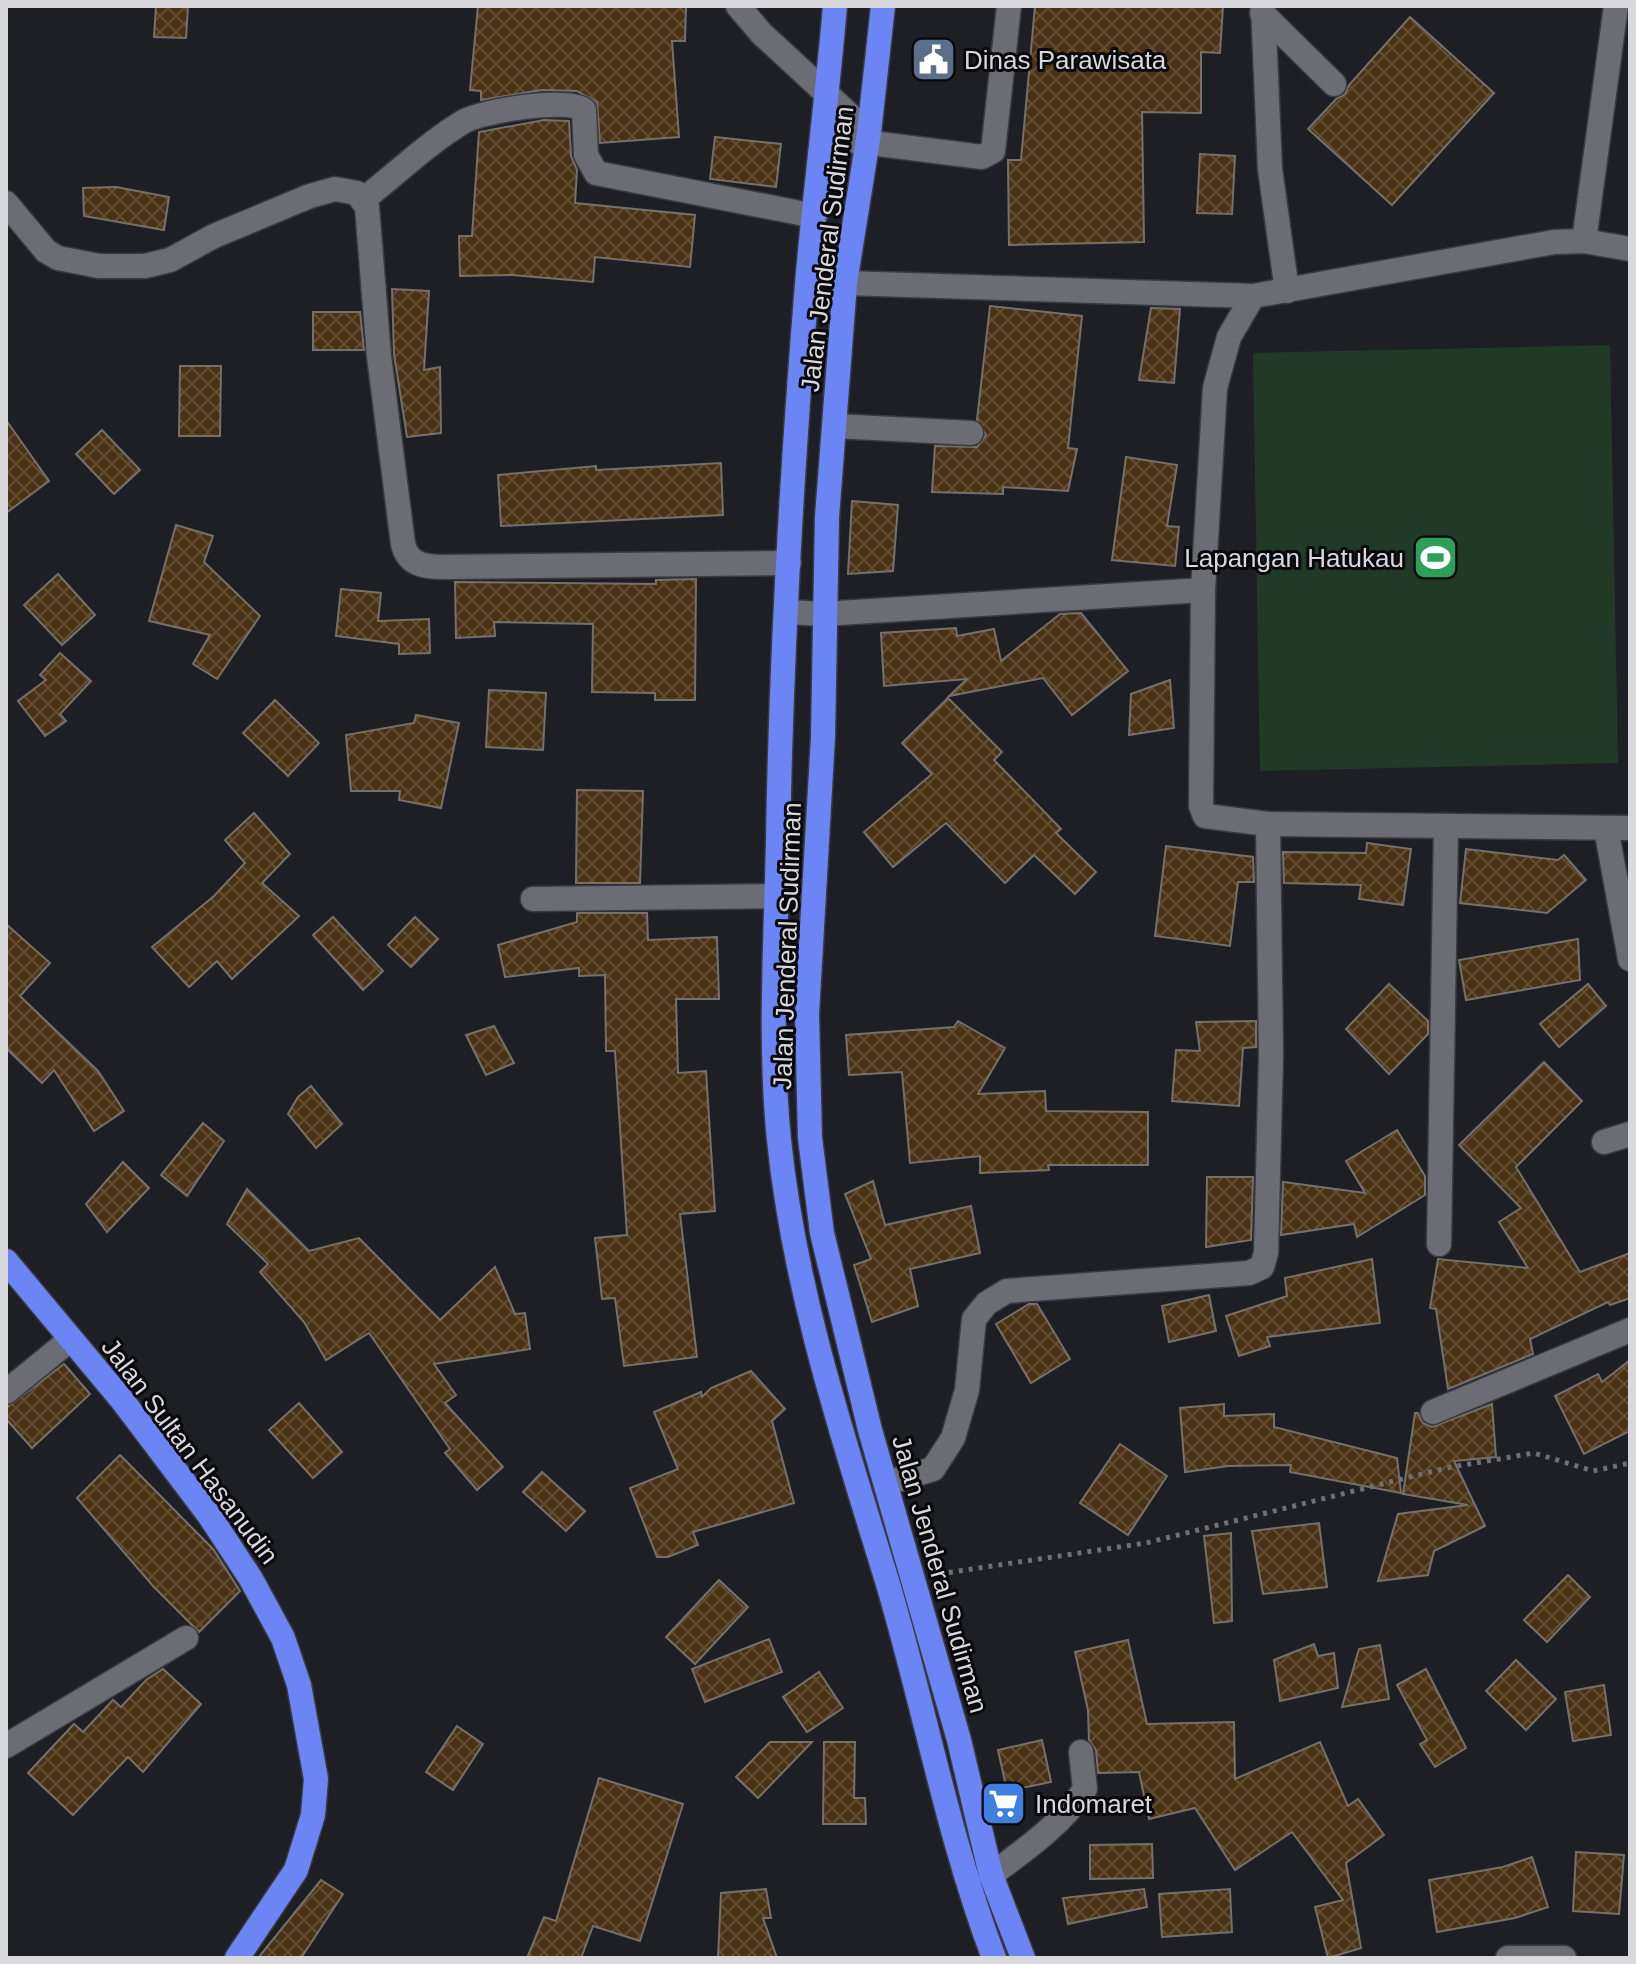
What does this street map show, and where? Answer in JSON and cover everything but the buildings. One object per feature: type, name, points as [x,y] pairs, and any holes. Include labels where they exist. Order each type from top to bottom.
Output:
[{"type":"highway","name":"Jalan Jenderal Sudirman","points":[[835,6],[815,216],[789,563],[777,896],[775,1014],[779,1136],[792,1240],[813,1338],[892,1600],[965,1880],[994,1958]]},
{"type":"highway","name":"Jalan Jenderal Sudirman","points":[[883,6],[868,137],[845,283],[835,426],[823,614],[821,783],[807,1014],[810,1138],[822,1233],[870,1430],[959,1740],[991,1875],[1023,1958]]},
{"type":"highway","name":"Jalan Sultan Hasanudin","points":[[6,1261],[170,1464],[243,1566],[283,1638],[299,1685],[316,1779],[313,1815],[296,1870],[237,1958]]},
{"type":"highway","points":[[857,1490],[887,1483]]},
{"type":"street","points":[[738,6],[761,33],[828,92],[868,137]]},
{"type":"street","points":[[824,137],[868,137],[982,157],[993,151],[1009,6]]},
{"type":"street","points":[[1584,241],[1621,8]]},
{"type":"street","points":[[1263,9],[1270,169],[1287,291]]},
{"type":"street","points":[[1263,9],[1334,84]]},
{"type":"street","points":[[364,199],[465,120],[554,103],[576,104],[584,110],[586,155],[596,173],[815,216]]},
{"type":"street","points":[[6,203],[46,251],[58,258],[99,266],[145,266],[170,260],[214,236],[310,196],[348,190],[364,199]]},
{"type":"street","points":[[364,199],[403,544],[410,558],[424,566],[444,567],[789,563]]},
{"type":"street","points":[[845,283],[1253,296],[1554,242],[1584,241],[1630,249]]},
{"type":"street","points":[[1253,296],[1229,337],[1215,388],[1203,590],[1203,813],[1211,819],[1268,824],[1618,828],[1630,959]]},
{"type":"street","points":[[835,426],[971,433]]},
{"type":"street","points":[[787,612],[823,614],[1203,590]]},
{"type":"street","points":[[887,1483],[933,1469],[953,1438],[967,1390],[974,1319],[987,1303],[1007,1291],[1249,1273],[1262,1267],[1266,1253],[1271,1055],[1268,824]]},
{"type":"street","points":[[1439,1244],[1446,826]]},
{"type":"street","points":[[533,899],[777,896]]},
{"type":"street","points":[[1604,1142],[1630,1134]]},
{"type":"street","points":[[1433,1412],[1630,1330]]},
{"type":"street","points":[[6,1392],[71,1339]]},
{"type":"street","points":[[6,1746],[186,1638]]},
{"type":"street","points":[[991,1875],[1058,1823],[1073,1807],[1085,1789],[1081,1752]]},
{"type":"street","points":[[1508,1958],[1564,1958]]},
{"type":"path","points":[[914,1577],[1146,1543],[1446,1468],[1534,1453],[1593,1471],[1630,1463]]},
{"type":"green space","name":"Lapangan Hatukau","points":[[1610,345],[1618,763],[1260,771],[1253,353]]},
{"type":"place","name":"Dinas Parawisata","points":[[933,60]]},
{"type":"place","name":"Lapangan Hatukau","points":[[1435,558]]},
{"type":"place","name":"Indomaret","points":[[1004,1804]]}]
